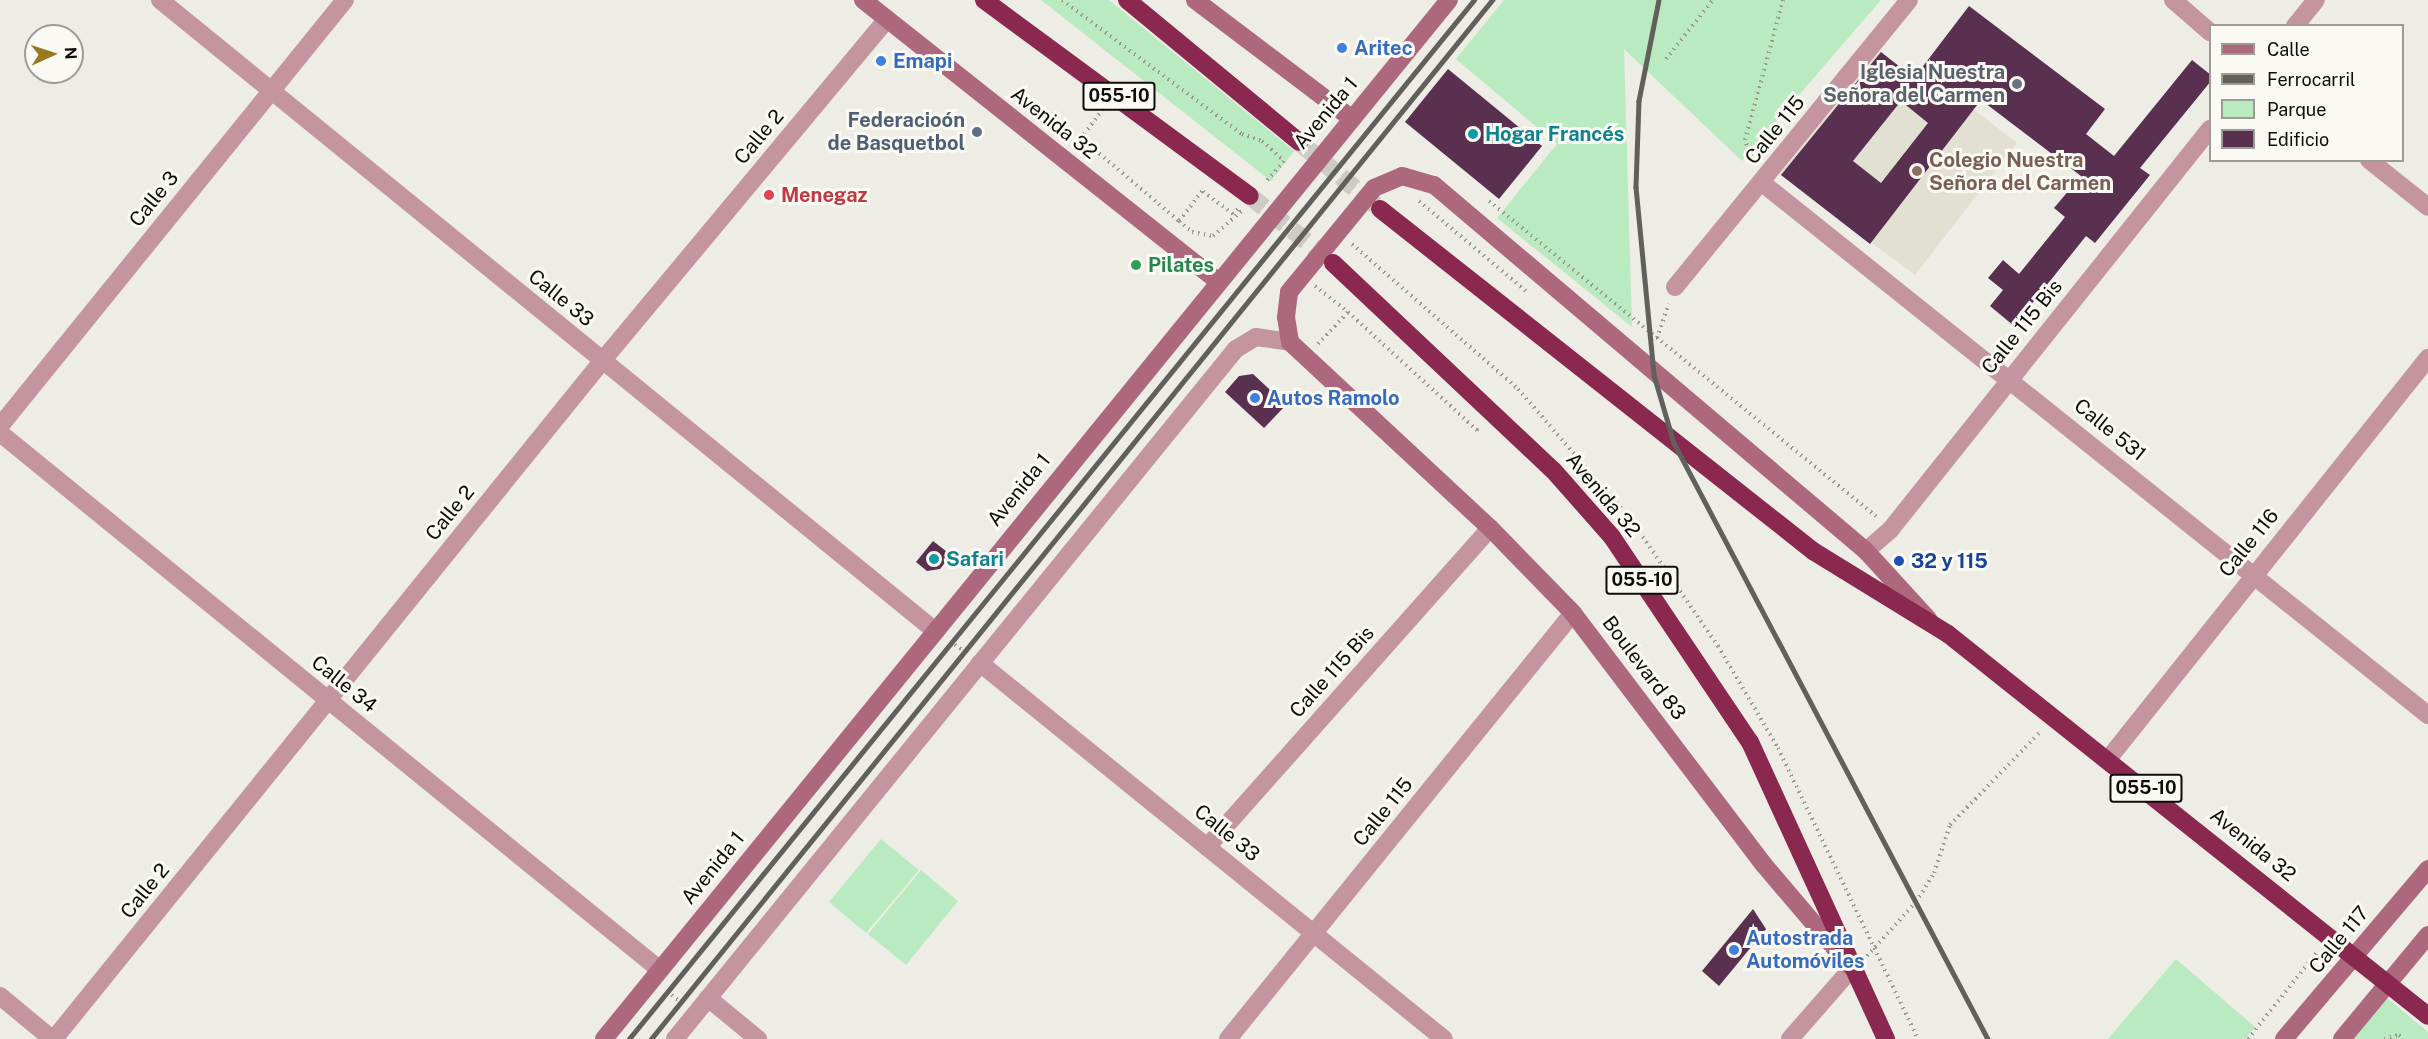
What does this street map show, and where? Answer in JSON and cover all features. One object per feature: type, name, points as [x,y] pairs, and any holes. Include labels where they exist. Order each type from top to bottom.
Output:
[{"type":"highway","name":"055-10","points":[[984,0],[1250,196]]},
{"type":"highway","points":[[1127,0],[1299,142]]},
{"type":"highway","name":"Avenida 32","points":[[1380,209],[1743,498],[1843,573],[1933,625],[2109,758],[2428,1016]]},
{"type":"highway","name":"Avenida 32","points":[[1333,263],[1553,470],[1612,537],[1750,742],[1852,968]]},
{"type":"highway","name":"Boulevard 83","points":[[1852,968],[1886,1039]]},
{"type":"street","name":"Calle 33","points":[[160,0],[934,630]]},
{"type":"street","name":"Calle 3","points":[[0,426],[345,0]]},
{"type":"street","name":"Avenida 32","points":[[863,0],[1217,281]]},
{"type":"street","points":[[1195,0],[1351,118]]},
{"type":"street","name":"Avenida 1","points":[[604,1039],[1217,281],[1449,0]]},
{"type":"street","name":"Calle 115","points":[[1676,287],[1909,0]]},
{"type":"street","points":[[2173,0],[2209,30]]},
{"type":"street","points":[[2297,24],[2316,0]]},
{"type":"street","name":"Calle 2","points":[[53,1039],[603,360],[886,19]]},
{"type":"street","name":"Calle 115 Bis","points":[[1866,550],[1891,529],[2010,377],[2209,131]]},
{"type":"street","points":[[2372,162],[2428,207]]},
{"type":"street","name":"Avenida 32","points":[[1290,342],[1286,305],[1295,282],[1374,189],[1402,176],[1434,185],[1866,550],[1933,625]]},
{"type":"street","name":"Calle 531","points":[[1761,182],[2010,377],[2251,575],[2428,715]]},
{"type":"street","points":[[675,1039],[1236,349],[1256,337],[1290,342]]},
{"type":"street","name":"Boulevard 83","points":[[1290,342],[1490,528],[1573,613],[1764,865],[1852,968]]},
{"type":"street","name":"Calle 116","points":[[2109,758],[2251,575],[2428,358]]},
{"type":"street","name":"Calle 34","points":[[0,433],[328,700],[656,974]]},
{"type":"street","name":"Calle 115 Bis","points":[[1207,847],[1490,528]]},
{"type":"street","name":"Calle 115","points":[[1228,1039],[1573,613]]},
{"type":"street","name":"Calle 33","points":[[981,663],[1444,1039]]},
{"type":"street","name":"Calle 117","points":[[2284,1039],[2428,869]]},
{"type":"street","points":[[2342,1039],[2428,935]]},
{"type":"street","points":[[1790,1039],[1852,968]]},
{"type":"street","points":[[0,996],[53,1039]]},
{"type":"street","points":[[708,998],[758,1039]]},
{"type":"path","points":[[1666,59],[1713,0]]},
{"type":"path","points":[[1761,182],[1745,140],[1781,1]]},
{"type":"path","points":[[1115,111],[1106,104],[1081,138],[1179,221],[1165,240]]},
{"type":"path","points":[[1198,197],[1202,191],[1233,214],[1240,206],[1232,199]]},
{"type":"path","points":[[1489,201],[1891,529]]},
{"type":"path","points":[[1320,279],[1315,286],[1348,312],[1477,430],[1485,423],[1477,416]]},
{"type":"path","points":[[1657,338],[1676,287]]},
{"type":"path","points":[[1305,358],[1348,312]]},
{"type":"path","points":[[934,630],[981,663]]},
{"type":"path","points":[[1852,968],[1916,902],[1934,873],[1950,825],[2054,718]]},
{"type":"path","points":[[2248,1039],[2318,952],[2309,944]]},
{"type":"path","points":[[656,974],[695,1014]]},
{"type":"path","points":[[2384,1039],[2399,1035],[2404,1039]]},
{"type":"shaded area","name":"Colegio Nuestra Señora del Carmen","points":[[1875,48],[1912,76],[1919,67],[2017,143],[1915,275],[1779,174]]},
{"type":"green space","points":[[1041,0],[1109,0],[1294,151],[1271,181]]},
{"type":"green space","points":[[1504,0],[1881,0],[1742,161],[1624,49],[1632,327],[1497,218],[1557,144],[1456,59]]},
{"type":"green space","points":[[881,839],[919,870],[866,933],[829,902]]},
{"type":"green space","points":[[921,870],[958,901],[906,965],[868,934]]},
{"type":"green space","points":[[2176,959],[2255,1027],[2245,1039],[2108,1039]]},
{"type":"green space","points":[[2387,998],[2428,1032],[2428,1039],[2354,1039]]},
{"type":"building","points":[[1969,6],[2105,109],[2086,134],[2114,156],[2192,60],[2209,73],[2209,83],[2140,168],[2150,175],[2095,243],[2086,236],[2014,326],[1990,306],[2003,290],[1988,278],[2003,260],[2019,274],[2065,217],[2054,208],[2081,176],[1981,100],[1870,244],[1781,175],[1881,52],[1914,78]],"holes":[[[1901,101],[1928,123],[1881,183],[1853,161]]]},
{"type":"building","name":"Hogar Francés","points":[[1448,69],[1542,146],[1499,199],[1405,122]]},
{"type":"building","name":"Autos Ramolo","points":[[1253,374],[1286,405],[1264,428],[1225,392],[1239,376]]},
{"type":"building","name":"Safari","points":[[933,541],[951,555],[940,569],[927,571],[916,562]]},
{"type":"building","name":"Autostrada Automóviles","points":[[1753,909],[1766,929],[1719,986],[1702,971]]},
{"type":"tunnel","points":[[1299,142],[1376,206]]},
{"type":"tunnel","points":[[1250,196],[1333,263]]},
{"type":"railway","points":[[629,1039],[1474,0]]},
{"type":"railway","points":[[651,1039],[1492,0]]},
{"type":"railway","points":[[1659,0],[1639,101],[1636,187],[1654,375],[1674,443],[1988,1039]]},
{"type":"place","name":"Aritec","points":[[1342,48]]},
{"type":"place","name":"Emapi","points":[[881,61]]},
{"type":"place","name":"Iglesia Nuestra Señora del Carmen","points":[[2017,84]]},
{"type":"place","name":"Federacioón de Basquetbol","points":[[977,132]]},
{"type":"place","name":"Hogar Francés","points":[[1473,134]]},
{"type":"place","name":"Colegio Nuestra Señora del Carmen","points":[[1917,171]]},
{"type":"place","name":"Menegaz","points":[[769,195]]},
{"type":"place","name":"Pilates","points":[[1136,265]]},
{"type":"place","name":"Autos Ramolo","points":[[1255,398]]},
{"type":"place","name":"Safari","points":[[934,559]]},
{"type":"place","name":"32 y 115","points":[[1899,561]]},
{"type":"place","name":"Autostrada Automóviles","points":[[1734,950]]}]
